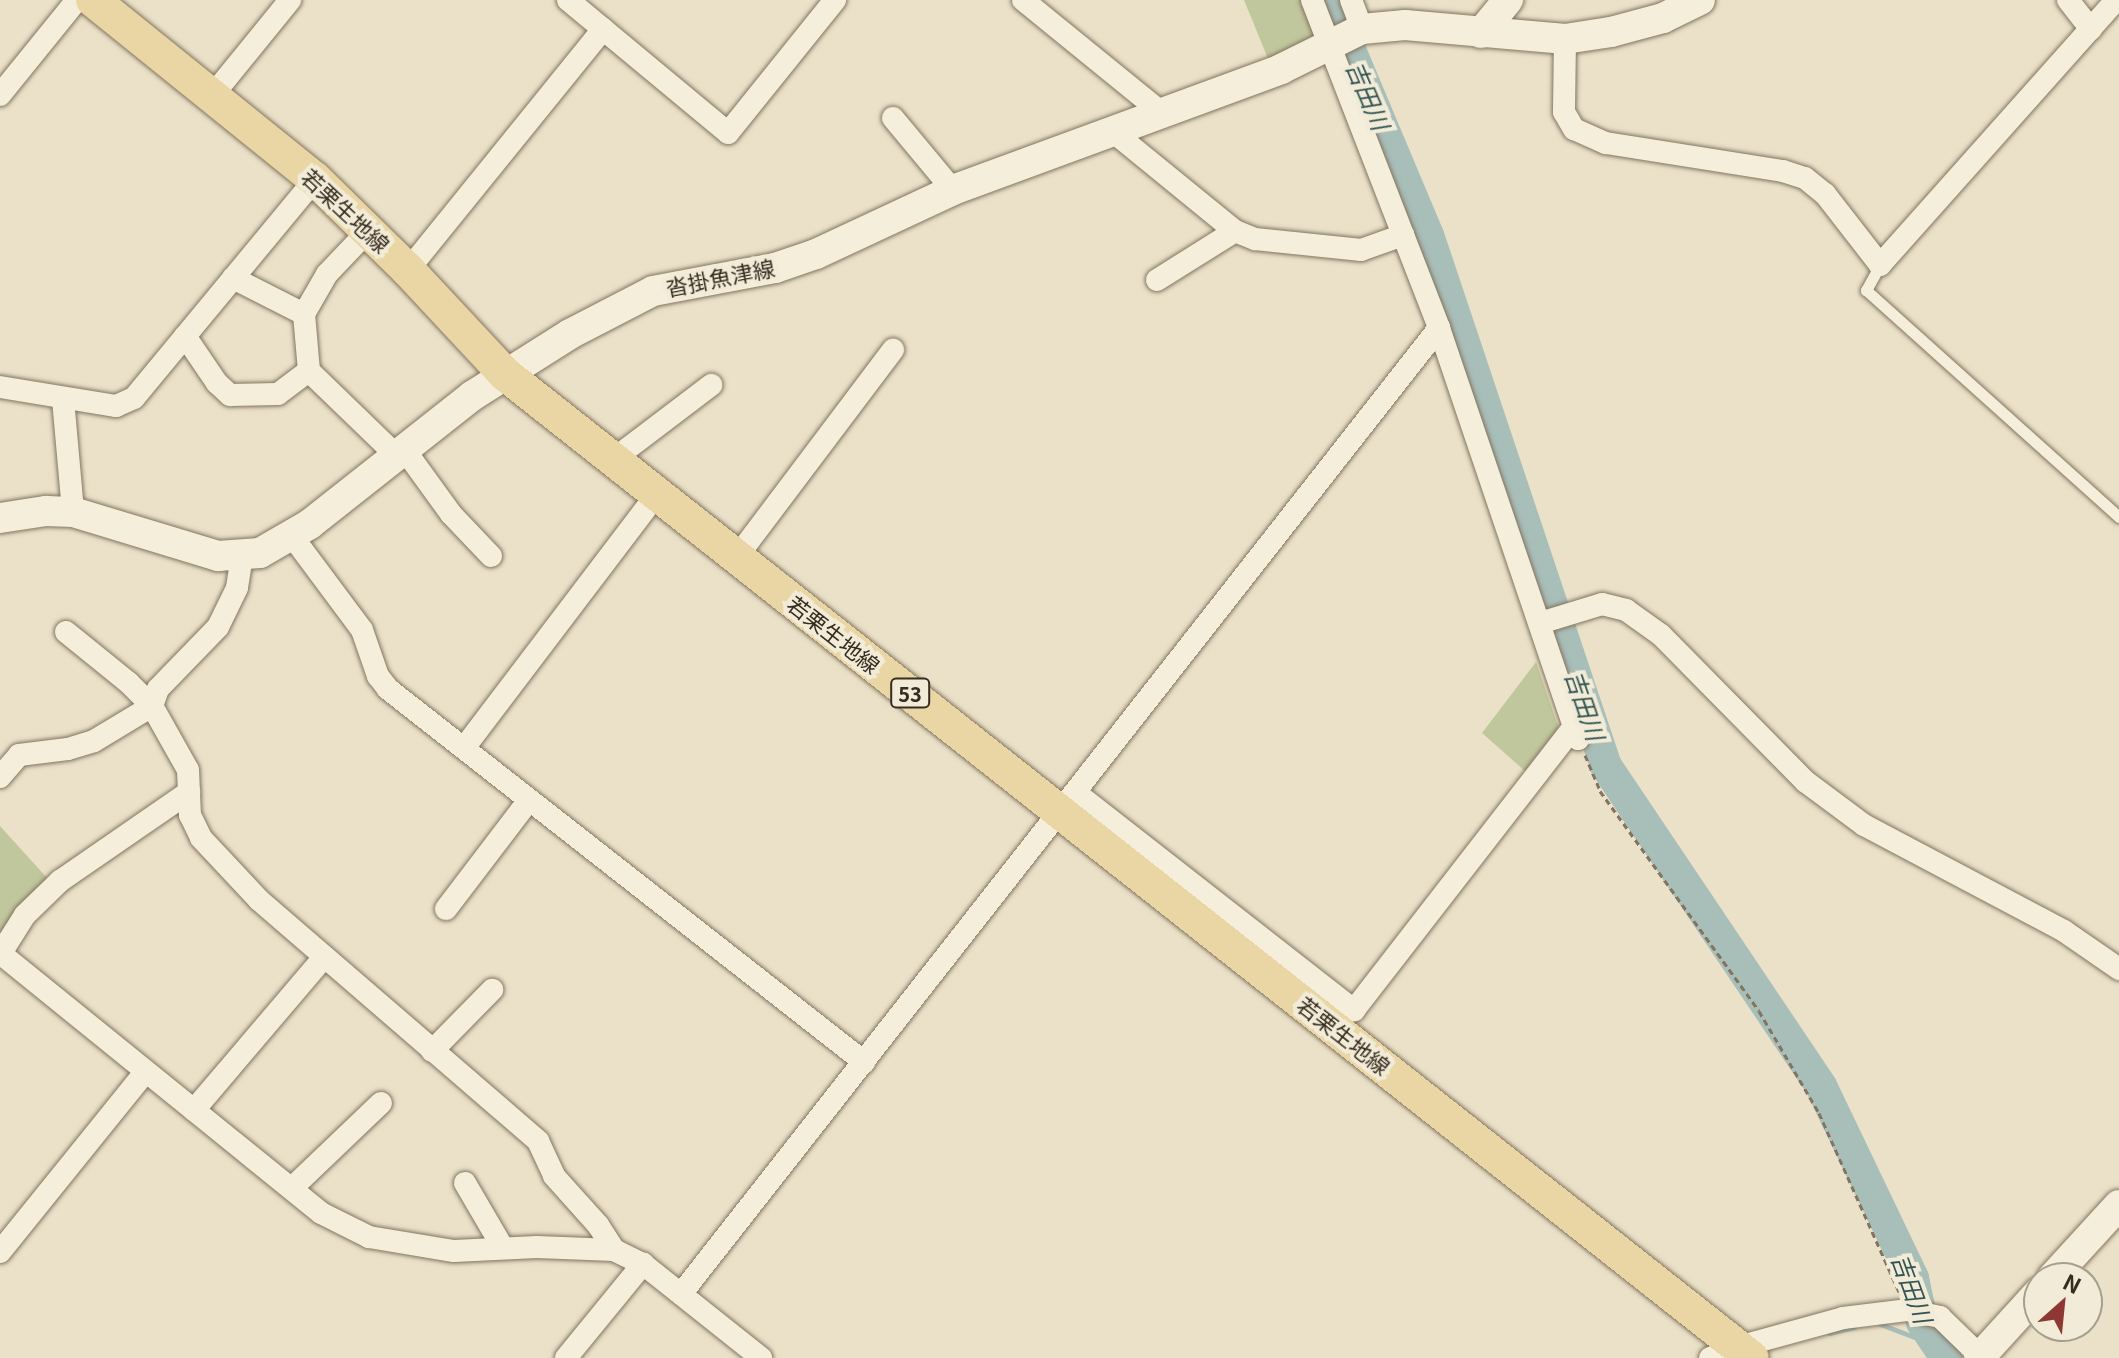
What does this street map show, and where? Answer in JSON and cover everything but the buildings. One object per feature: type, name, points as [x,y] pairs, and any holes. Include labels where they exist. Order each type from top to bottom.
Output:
[{"type":"main road","name":"若栗生地線","points":[[93,0],[315,179],[408,270],[505,374],[736,558],[1068,803],[1733,1354]]},
{"type":"main road","points":[[1481,33],[1508,0]]},
{"type":"main road","name":"沓掛魚津線","points":[[0,518],[46,511],[73,512],[218,556],[260,553],[292,536],[505,374],[596,319],[653,291],[775,268],[816,254],[953,190],[1281,69],[1345,36],[1405,25],[1565,39],[1611,32],[1663,18],[1700,0]]},
{"type":"main road","points":[[2067,1262],[2119,1205]]},
{"type":"main road","points":[[1980,1358],[2023,1310]]},
{"type":"street","points":[[0,95],[77,0]]},
{"type":"street","points":[[212,96],[290,0]]},
{"type":"street","points":[[568,0],[728,133],[835,0]]},
{"type":"street","points":[[1023,0],[1161,112]]},
{"type":"street","points":[[1312,0],[1345,36]]},
{"type":"street","points":[[1068,803],[1354,1010],[1576,732],[1439,328],[1403,235],[1345,36],[1351,0]]},
{"type":"street","points":[[2068,0],[2091,29]]},
{"type":"street","points":[[1565,39],[1564,112],[1574,129],[1606,143],[1783,171],[1805,178],[1825,194],[1880,265],[2116,0]]},
{"type":"street","points":[[408,270],[603,29]]},
{"type":"street","points":[[893,118],[953,190]]},
{"type":"street","points":[[1111,130],[1235,231],[1255,239],[1361,250],[1403,235]]},
{"type":"street","points":[[0,387],[116,406],[134,398],[315,179]]},
{"type":"street","points":[[368,231],[327,274],[304,314],[309,371],[400,452],[451,514],[491,556]]},
{"type":"street","points":[[1157,280],[1235,231]]},
{"type":"street","points":[[233,278],[304,314]]},
{"type":"street","points":[[681,1294],[1439,328]]},
{"type":"street","points":[[185,336],[230,395],[278,394],[309,371]]},
{"type":"street","points":[[736,558],[893,350]]},
{"type":"street","points":[[611,461],[711,385]]},
{"type":"street","points":[[63,399],[73,512]]},
{"type":"street","points":[[464,748],[655,496]]},
{"type":"street","points":[[292,536],[362,630],[378,676],[388,689],[864,1062]]},
{"type":"street","points":[[0,777],[19,755],[68,749],[94,741],[152,706],[158,689],[218,627],[237,588],[242,556]]},
{"type":"street","points":[[1540,623],[1602,604],[1626,610],[1661,635],[1806,782],[1864,825],[2064,931],[2119,969]]},
{"type":"street","points":[[66,632],[129,683],[152,706],[188,770],[190,815],[201,838],[259,900],[538,1141],[554,1176],[598,1225],[614,1250]]},
{"type":"street","points":[[189,792],[60,881],[25,915],[1,953],[321,1213],[369,1237],[454,1251],[503,1248],[614,1250],[643,1264],[761,1358]]},
{"type":"street","points":[[446,909],[529,800]]},
{"type":"street","points":[[194,1110],[324,957]]},
{"type":"street","points":[[432,1051],[492,990]]},
{"type":"street","points":[[0,1252],[145,1072]]},
{"type":"street","points":[[292,1188],[381,1103]]},
{"type":"street","points":[[465,1183],[503,1248]]},
{"type":"street","points":[[566,1358],[643,1264]]},
{"type":"street","points":[[1733,1354],[1843,1318],[1907,1310],[1940,1317],[1980,1358]]},
{"type":"lane","points":[[1880,265],[1866,290],[2119,517]]},
{"type":"path","points":[[1576,732],[1600,791],[1759,1011],[1819,1113],[1907,1310]]},
{"type":"green space","points":[[1244,0],[1301,0],[1318,35],[1271,66]]},
{"type":"green space","points":[[1536,662],[1559,729],[1526,772],[1482,733]]},
{"type":"green space","points":[[0,826],[48,879],[0,939]]},
{"type":"waterway","name":"吉田川","points":[[1329,0],[1428,235],[1606,766],[1821,1086],[1913,1278],[1922,1322],[1946,1358]]},
{"type":"waterway","points":[[1880,1324],[1938,1346]]},
{"type":"waterway","points":[[1829,1333],[1854,1327]]}]
